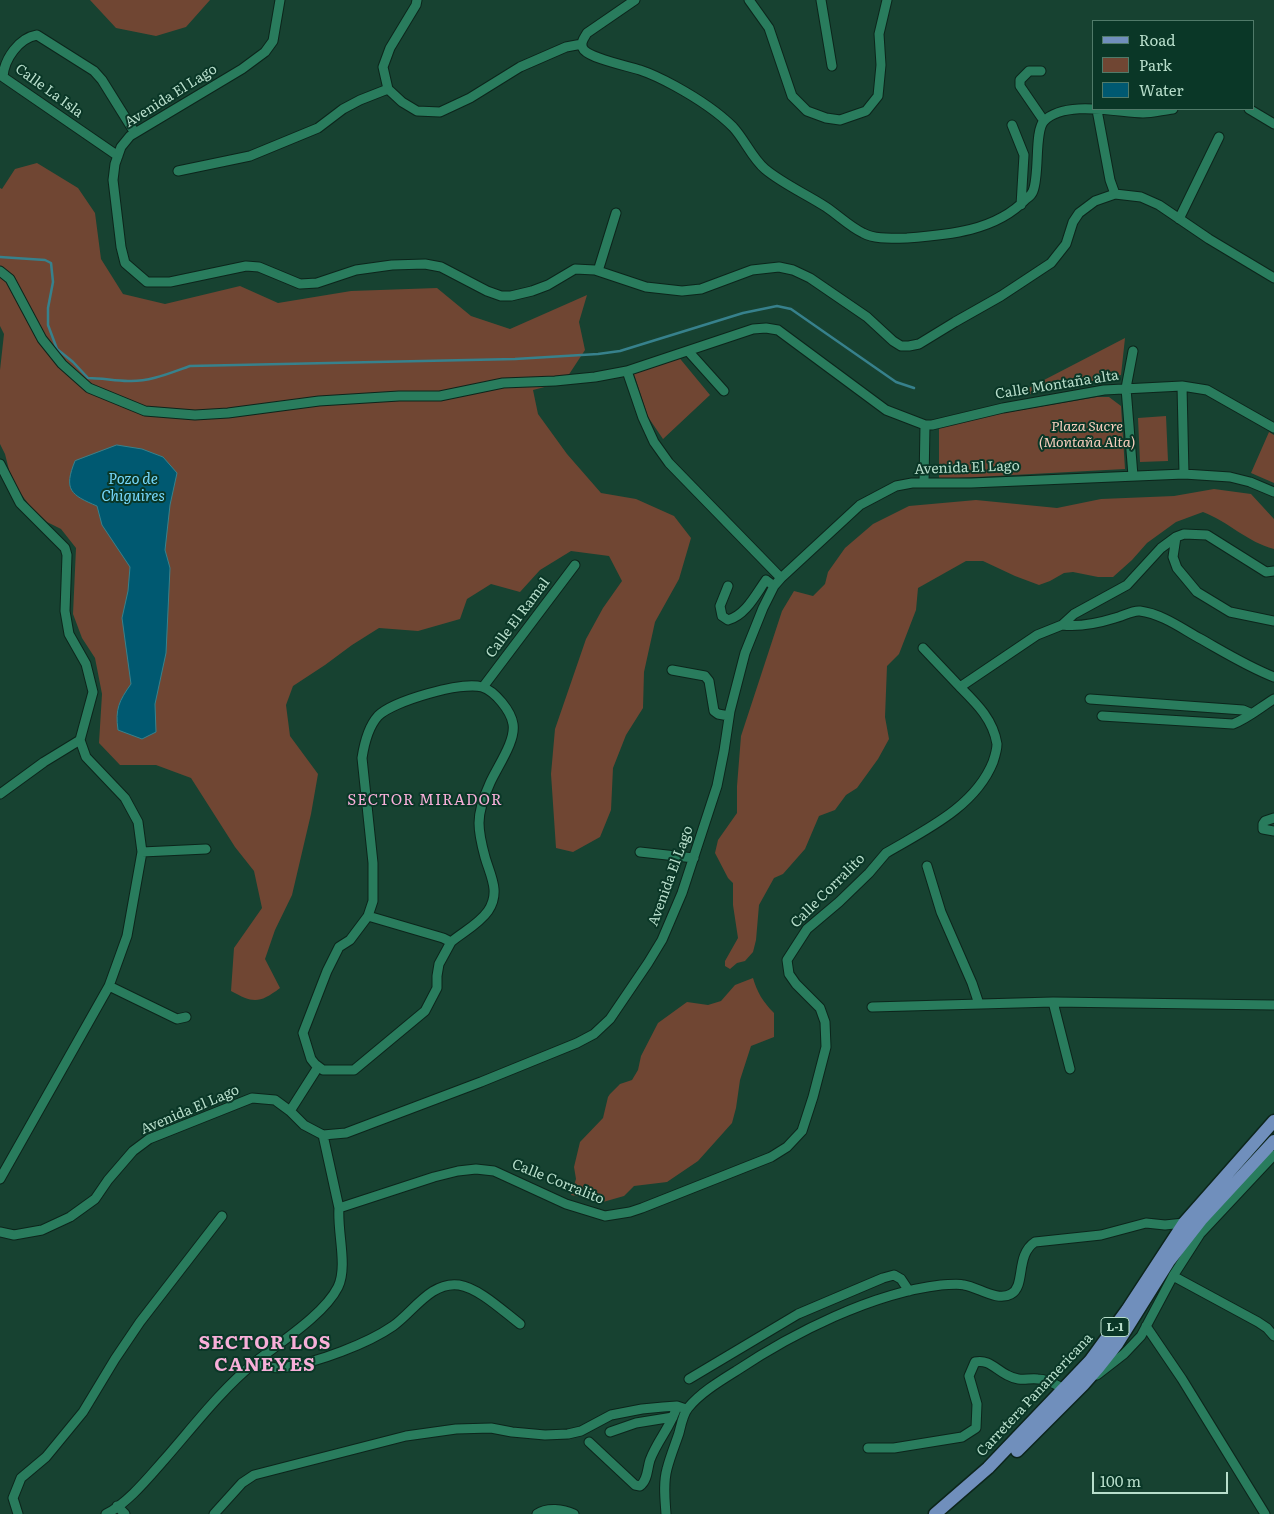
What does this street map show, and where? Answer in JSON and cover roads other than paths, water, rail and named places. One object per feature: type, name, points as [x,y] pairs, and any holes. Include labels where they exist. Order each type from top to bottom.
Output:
[{"type":"main road","name":"Carretera Panamericana","points":[[935,1514],[988,1468],[1090,1361],[1107,1339],[1184,1223],[1274,1121]]},
{"type":"main road","name":"Carretera Panamericana","points":[[946,1514],[993,1474],[1083,1385],[1117,1344],[1170,1261],[1201,1220],[1274,1142]]},
{"type":"street","name":"Avenida El Lago","points":[[280,0],[273,41],[265,52],[242,69],[130,136],[121,147],[113,180],[121,247],[125,263],[147,282],[170,282],[246,266],[259,267],[300,284],[317,283],[356,270],[392,265],[425,264],[441,267],[487,292],[501,296],[511,296],[548,285],[576,269],[598,271],[646,287],[682,291],[701,289],[752,270],[779,267],[793,270],[810,278],[867,317],[893,341],[901,346],[909,346],[919,344],[1001,296],[1051,263],[1066,244],[1073,222],[1079,213],[1094,201],[1115,194],[1141,197],[1159,205],[1209,239],[1274,278]]},
{"type":"street","points":[[417,0],[416,5],[390,48],[383,66],[388,89],[402,102],[418,111],[440,112],[470,98],[520,66],[566,47],[582,44]]},
{"type":"street","points":[[635,0],[588,33],[583,39],[584,50],[592,55],[642,70],[689,94],[733,127],[763,168],[864,234],[885,239],[941,236],[968,230],[1005,215],[1021,205],[1033,192],[1040,128],[1044,121],[1053,115],[1070,110],[1085,107],[1092,109]]},
{"type":"street","points":[[749,0],[769,28],[792,96],[807,112],[840,120],[866,111],[878,96],[882,65],[879,34],[888,0]]},
{"type":"street","points":[[821,0],[832,66]]},
{"type":"street","name":"Calle La Isla","points":[[118,156],[3,77],[4,69],[20,43],[28,36],[37,35],[94,70],[135,133]]},
{"type":"street","points":[[1041,71],[1029,72],[1020,80],[1020,86],[1044,121]]},
{"type":"street","points":[[178,171],[250,156],[318,128],[343,109],[388,89]]},
{"type":"street","points":[[1115,194],[1110,180],[1097,110],[1146,113],[1166,110]]},
{"type":"street","points":[[1252,110],[1274,124]]},
{"type":"street","points":[[1012,125],[1024,155],[1021,205]]},
{"type":"street","points":[[1179,219],[1219,137]]},
{"type":"street","points":[[598,271],[616,212]]},
{"type":"street","points":[[0,271],[10,279],[42,339],[62,364],[88,388],[146,411],[203,414],[228,413],[319,401],[399,396],[440,396],[503,382],[595,378],[627,372],[754,329],[778,330],[886,410],[924,425],[924,483]]},
{"type":"street","points":[[1133,351],[1126,388],[1133,476]]},
{"type":"street","points":[[689,352],[724,391]]},
{"type":"street","points":[[627,372],[643,418],[654,442],[664,456],[781,578]]},
{"type":"street","points":[[1182,386],[1184,474]]},
{"type":"street","name":"Calle Montaña alta","points":[[924,425],[932,425],[1003,408],[1104,390],[1182,386],[1207,390],[1274,428]]},
{"type":"street","points":[[0,464],[20,503],[65,548],[67,555],[65,611],[70,634],[86,664],[93,692],[80,740],[86,757],[125,798],[138,822],[142,852],[127,936],[109,986],[0,1179]]},
{"type":"street","name":"Avenida El Lago","points":[[0,1232],[14,1235],[33,1232],[42,1230],[70,1217],[95,1199],[133,1151],[149,1139],[252,1098],[275,1100],[290,1110],[304,1125],[323,1135],[346,1133],[472,1085],[577,1043],[594,1034],[610,1019],[648,963],[662,940],[682,894],[717,786],[729,716],[745,653],[774,586],[860,505],[896,486],[912,483],[1184,474],[1230,477],[1250,482],[1274,492]]},
{"type":"street","points":[[960,687],[1037,635],[1062,625],[1074,614],[1128,586],[1161,548],[1176,537],[1184,534],[1207,535],[1266,572],[1274,571]]},
{"type":"street","points":[[1176,537],[1173,557],[1178,568],[1197,592],[1230,612],[1274,621]]},
{"type":"street","name":"Calle El Ramal","points":[[483,688],[575,565]]},
{"type":"street","points":[[728,586],[720,606],[722,616],[728,620],[735,618],[744,610],[766,580],[774,586]]},
{"type":"street","points":[[1062,625],[1070,626],[1089,623],[1138,611],[1155,615],[1177,625],[1257,670],[1274,677]]},
{"type":"street","name":"Calle Corralito","points":[[338,1208],[434,1177],[476,1168],[494,1171],[566,1204],[606,1216],[642,1208],[771,1157],[787,1147],[802,1130],[814,1097],[826,1048],[826,1022],[820,1008],[796,984],[789,974],[787,960],[807,929],[844,897],[886,852],[956,809],[988,773],[995,756],[997,746],[995,736],[985,713],[923,648]]},
{"type":"street","points":[[672,670],[705,676],[709,681],[714,711],[718,714],[729,716]]},
{"type":"street","points":[[463,686],[483,688],[509,711],[514,730],[490,782],[479,818],[479,831],[485,857],[492,874],[494,898],[488,910],[478,922],[451,942],[439,964],[437,988],[426,1011],[354,1070],[323,1070],[311,1059],[304,1033],[306,1025],[327,971],[339,947],[350,940],[368,916],[373,901],[373,863],[362,758],[364,746],[377,717],[387,709],[452,688],[463,686]]},
{"type":"street","points":[[1090,699],[1170,703],[1243,710],[1250,714]]},
{"type":"street","points":[[1102,716],[1232,724],[1242,721],[1274,699]]},
{"type":"street","points":[[0,794],[44,762],[80,740]]},
{"type":"street","points":[[1274,818],[1265,821],[1263,829],[1274,832]]},
{"type":"street","points":[[142,852],[206,849]]},
{"type":"street","points":[[640,852],[694,858]]},
{"type":"street","points":[[927,866],[941,912],[972,983],[979,1004]]},
{"type":"street","points":[[368,916],[451,942]]},
{"type":"street","points":[[109,986],[177,1019],[186,1017]]},
{"type":"street","points":[[1053,1002],[1070,1069]]},
{"type":"street","points":[[872,1007],[1053,1002],[1274,1005]]},
{"type":"street","points":[[290,1110],[318,1067]]},
{"type":"street","points":[[106,1514],[140,1487],[221,1395],[253,1364],[325,1305],[338,1286],[342,1268],[338,1208],[323,1135]]},
{"type":"street","points":[[1083,1385],[1124,1354],[1141,1336],[1173,1276],[1200,1234],[1274,1155]]},
{"type":"street","points":[[18,1514],[13,1498],[21,1478],[46,1457],[78,1418],[114,1359],[140,1322],[222,1216]]},
{"type":"street","points":[[666,1514],[664,1488],[666,1470],[686,1409],[714,1385],[764,1352],[802,1332],[880,1300],[909,1291],[964,1284],[990,1294],[1005,1296],[1012,1294],[1018,1288],[1024,1255],[1028,1247],[1035,1242],[1101,1235],[1146,1223],[1165,1225],[1184,1223]]},
{"type":"street","points":[[689,1379],[798,1314],[883,1278],[894,1275],[901,1279],[909,1291]]},
{"type":"street","points":[[1173,1276],[1258,1322],[1274,1336]]},
{"type":"street","points":[[253,1364],[268,1368],[286,1367],[327,1357],[369,1339],[393,1326],[411,1308],[435,1290],[445,1286],[460,1285],[482,1294],[520,1324]]},
{"type":"street","points":[[1146,1326],[1182,1379],[1265,1514]]},
{"type":"street","points":[[868,1448],[894,1448],[962,1437],[976,1428],[977,1404],[969,1376],[975,1362],[982,1361],[990,1364],[1008,1376],[1024,1380],[1039,1379],[1064,1389]]},
{"type":"street","points":[[214,1514],[242,1484],[254,1475],[406,1436],[456,1429],[492,1428],[545,1435],[568,1434],[581,1431],[611,1415],[642,1409],[677,1406],[686,1409]]},
{"type":"street","points":[[589,1442],[635,1485],[640,1486],[646,1480],[650,1460],[677,1406]]},
{"type":"street","points":[[610,1432],[636,1423],[672,1417]]},
{"type":"street","points":[[117,1506],[125,1514]]},
{"type":"street","points":[[537,1514],[541,1511],[555,1509],[574,1514]]},
{"type":"water","name":"Pozo de Chiguires","points":[[117,445],[142,449],[163,457],[177,473],[170,505],[165,550],[170,568],[166,653],[155,704],[156,732],[142,739],[118,730],[117,723],[119,706],[123,695],[131,684],[122,618],[128,591],[130,567],[102,525],[97,506],[75,495],[70,485],[71,471],[75,461]]},
{"type":"waterway","points":[[0,257],[45,260],[51,263],[53,282],[48,308],[48,325],[57,349],[88,378],[136,381],[160,377],[190,366],[515,359],[598,354],[620,351],[743,313],[777,306],[791,309],[896,382],[914,388]]},
{"type":"district","name":"SECTOR MIRADOR","points":[[425,801]]},
{"type":"district","name":"SECTOR LOS CANEYES","points":[[265,1354]]},
{"type":"park label","name":"Plaza Sucre (Montaña Alta)","points":[[1087,436]]}]
